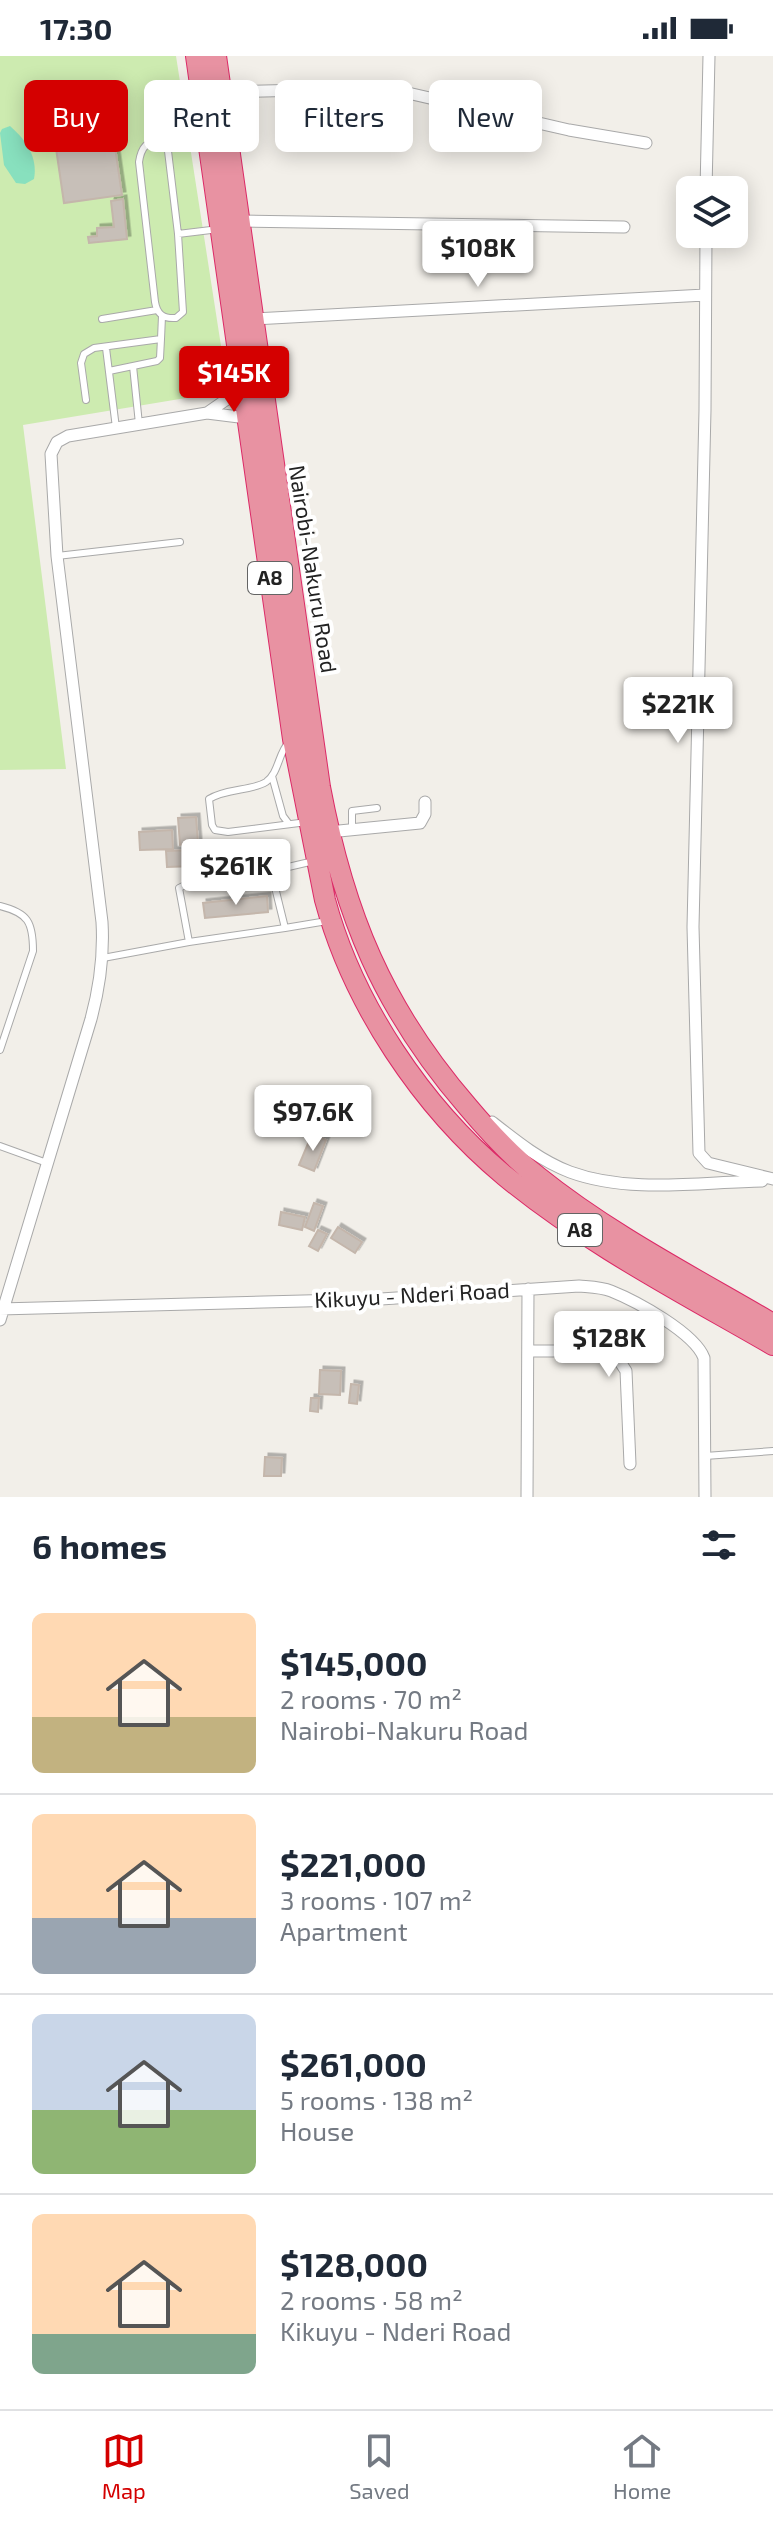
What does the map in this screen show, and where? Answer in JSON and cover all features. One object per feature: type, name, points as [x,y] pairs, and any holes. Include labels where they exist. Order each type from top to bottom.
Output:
[{"type":"highway","name":"A8","points":[[196,56],[230,225],[243,388],[293,739],[298,823],[316,861],[330,920],[360,991],[415,1079],[469,1143],[507,1178],[583,1232],[773,1345]]},
{"type":"highway","name":"Nairobi-Nakuru Road","points":[[216,56],[219,80]]},
{"type":"highway","name":"Nairobi-Nakuru Road","points":[[225,152],[230,225],[252,319],[329,832],[350,906],[380,981],[433,1067]]},
{"type":"highway","name":"A8","points":[[433,1067],[512,1155],[546,1183],[626,1237],[773,1324]]},
{"type":"street","points":[[706,176],[709,56]]},
{"type":"street","points":[[259,91],[386,88],[569,130],[646,143]]},
{"type":"street","points":[[230,225],[624,227]]},
{"type":"street","points":[[706,248],[693,927],[699,1153],[708,1163],[773,1180]]},
{"type":"street","points":[[252,319],[705,295]]},
{"type":"street","points":[[207,413],[243,388]]},
{"type":"street","points":[[1,1313],[91,1019],[101,982],[103,958],[102,922],[57,556],[51,454],[54,445],[68,436],[207,413],[247,418]]},
{"type":"street","points":[[329,832],[420,823],[425,814],[425,802]]},
{"type":"street","points":[[433,1067],[478,1111],[518,1143],[570,1172],[607,1181],[644,1183],[773,1180]]},
{"type":"street","name":"Kikuyu - Nderi Road","points":[[1,1313],[381,1299],[579,1286],[610,1291],[662,1319],[696,1344],[704,1358],[705,1497]]},
{"type":"street","points":[[527,1497],[528,1289]]},
{"type":"street","points":[[528,1351],[593,1351],[617,1357],[626,1371],[630,1464]]},
{"type":"lane","points":[[102,319],[159,313],[176,318],[183,312],[168,151],[162,142],[152,141],[144,147],[139,162],[159,313],[160,358],[109,371]]},
{"type":"lane","points":[[178,234],[230,225]]},
{"type":"lane","points":[[86,400],[82,357],[88,351],[161,339]]},
{"type":"lane","points":[[106,348],[116,428]]},
{"type":"lane","points":[[133,366],[139,424]]},
{"type":"lane","points":[[57,556],[180,542]]},
{"type":"lane","points":[[293,739],[282,750],[272,776],[264,784],[230,790],[209,799],[215,830],[228,832],[298,823]]},
{"type":"lane","points":[[272,776],[283,816],[298,823]]},
{"type":"lane","points":[[352,830],[352,811],[377,808]]},
{"type":"lane","points":[[189,942],[179,888],[316,861]]},
{"type":"lane","points":[[271,871],[285,928]]},
{"type":"lane","points":[[0,906],[16,910],[25,917],[33,937],[33,951],[0,1050]]},
{"type":"lane","points":[[103,958],[330,920]]},
{"type":"lane","points":[[0,1146],[47,1163]]},
{"type":"lane","points":[[705,1456],[773,1451]]},
{"type":"green space","points":[[0,56],[176,56],[180,80],[144,80],[144,152],[191,152],[228,391],[23,425],[66,769],[0,770]]},
{"type":"green space","points":[[10,126],[24,141],[24,152],[30,152],[32,156],[34,179],[25,184],[16,183],[4,165],[2,129]]},
{"type":"building","points":[[57,152],[116,152],[122,195],[64,203]]},
{"type":"building","points":[[123,199],[127,239],[89,243],[88,237],[97,236],[97,228],[114,227],[111,201]]},
{"type":"building","points":[[196,817],[198,843],[180,845],[178,818]]},
{"type":"building","points":[[172,830],[173,849],[140,850],[139,832]]},
{"type":"building","points":[[227,845],[229,860],[201,865],[199,850]]},
{"type":"building","points":[[195,850],[195,866],[167,867],[166,851]]},
{"type":"building","points":[[267,896],[268,912],[205,918],[203,903]]},
{"type":"building","points":[[312,1134],[326,1140],[314,1171],[299,1165]]},
{"type":"building","points":[[314,1203],[323,1206],[314,1231],[305,1227]]},
{"type":"building","points":[[281,1212],[305,1217],[302,1230],[279,1225]]},
{"type":"building","points":[[338,1227],[362,1242],[355,1253],[331,1238]]},
{"type":"building","points":[[318,1230],[327,1234],[318,1251],[309,1246]]},
{"type":"building","points":[[320,1370],[341,1371],[340,1395],[319,1394]]},
{"type":"building","points":[[351,1384],[359,1385],[357,1404],[349,1403]]},
{"type":"building","points":[[311,1398],[319,1398],[318,1412],[310,1411]]},
{"type":"building","points":[[265,1457],[282,1458],[281,1476],[264,1476]]}]
